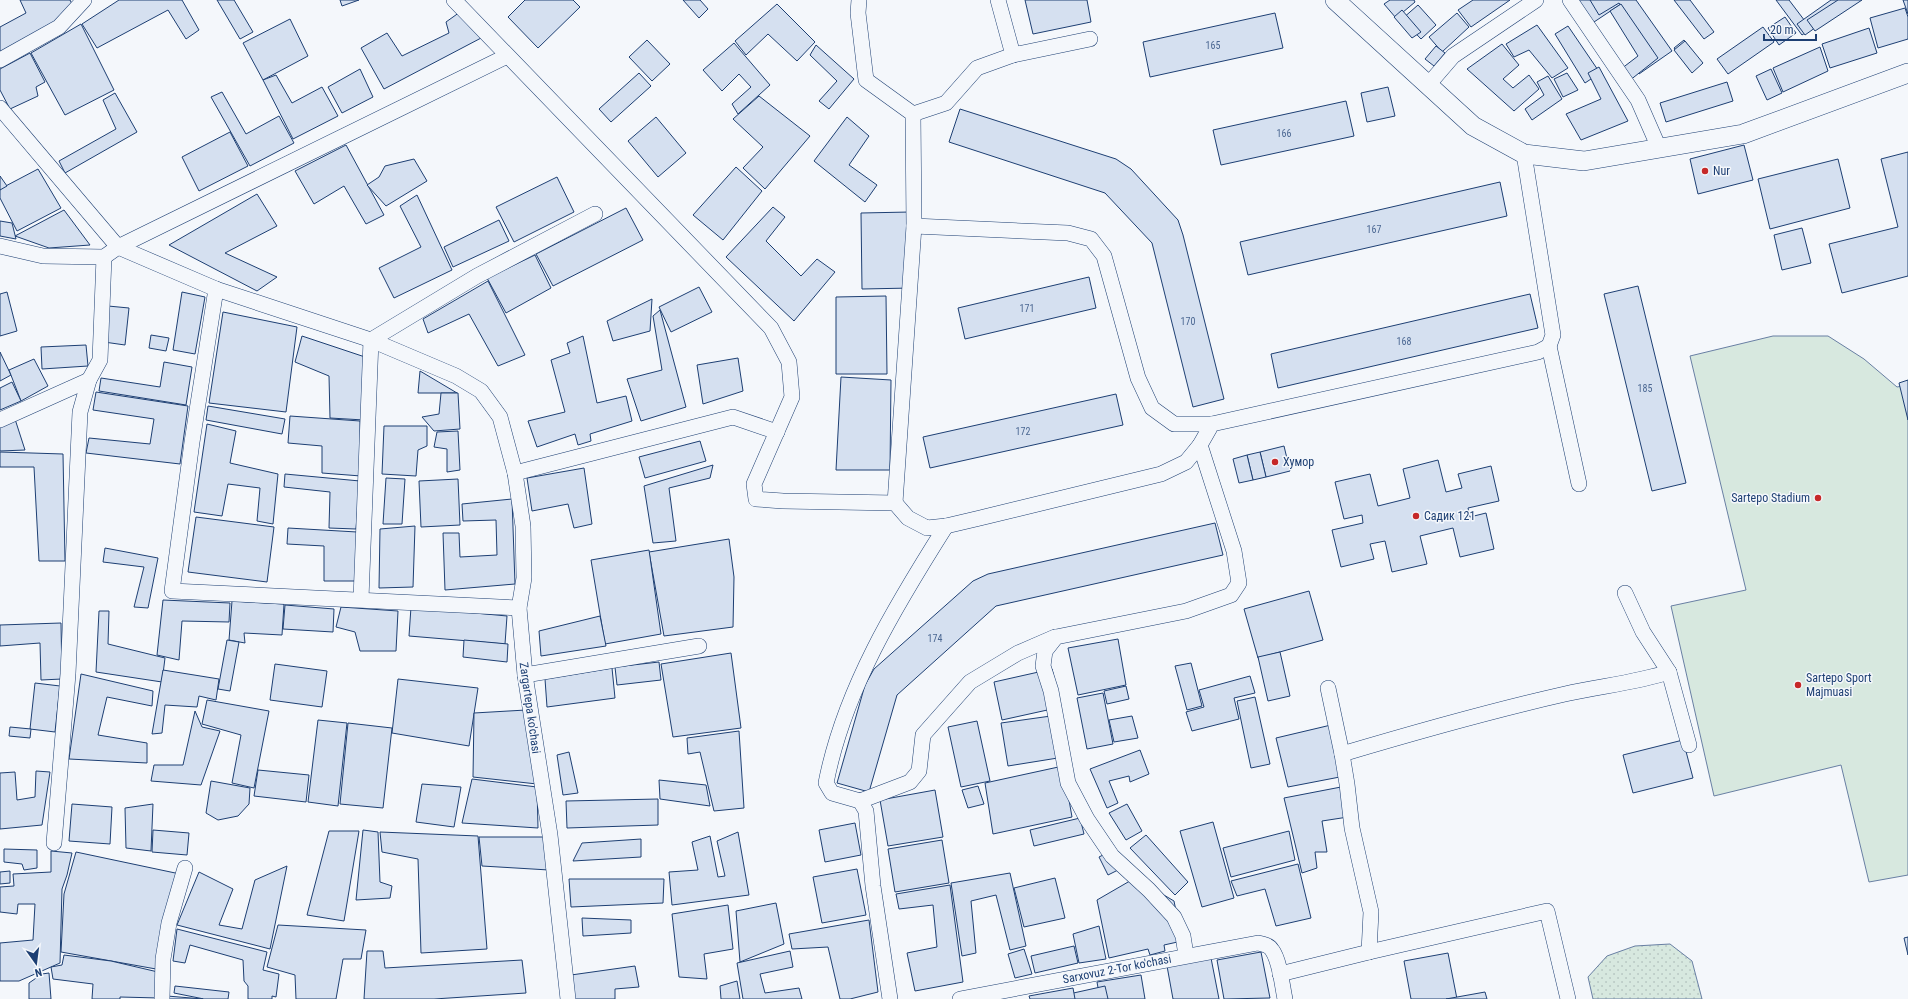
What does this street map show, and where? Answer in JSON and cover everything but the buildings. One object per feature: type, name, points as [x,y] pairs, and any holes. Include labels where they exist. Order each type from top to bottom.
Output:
[{"type":"street","points":[[0,60],[59,27],[84,0]]},
{"type":"street","points":[[454,0],[771,328],[789,362],[792,398],[754,484],[756,498],[783,501],[895,503]]},
{"type":"street","points":[[859,0],[858,13],[866,80],[913,114]]},
{"type":"street","points":[[998,0],[1013,55]]},
{"type":"street","points":[[1335,0],[1472,126],[1524,154],[1584,161],[1743,134],[1908,73]]},
{"type":"street","points":[[1428,85],[1453,56],[1536,0]]},
{"type":"street","points":[[1570,0],[1638,100],[1659,148]]},
{"type":"street","points":[[913,114],[946,103],[977,68],[1013,55],[1090,38]]},
{"type":"street","points":[[0,246],[44,256],[104,257],[118,247],[507,56]]},
{"type":"street","points":[[0,108],[118,247],[216,289],[371,340],[477,276],[595,214]]},
{"type":"street","points":[[913,114],[914,226],[895,503],[908,518],[927,528],[946,526],[1161,474],[1186,462],[1200,446],[1212,424]]},
{"type":"street","points":[[1524,154],[1552,335],[1549,346],[1578,484]]},
{"type":"street","points":[[914,226],[1068,233],[1091,238],[1104,256],[1138,378],[1152,408],[1174,424],[1212,424],[1538,352],[1549,346]]},
{"type":"street","points":[[54,843],[68,674],[80,412],[89,380],[100,360],[104,257]]},
{"type":"street","points":[[216,289],[192,442],[172,591],[361,599],[519,608]]},
{"type":"street","points":[[361,599],[371,340]]},
{"type":"street","name":"Zargartepa ko'chasi","points":[[371,340],[456,376],[481,392],[500,417],[515,473],[523,526],[524,578],[519,608],[525,675],[550,835],[568,999]]},
{"type":"street","points":[[0,420],[89,380]]},
{"type":"street","points":[[515,473],[733,417],[777,432]]},
{"type":"street","points":[[946,526],[883,633],[855,691],[829,765],[826,783],[832,793],[860,801],[910,782],[919,772],[924,736],[970,682],[1018,653],[1056,637],[1186,610],[1231,595],[1239,583],[1234,551],[1200,446]]},
{"type":"street","points":[[1625,594],[1643,632],[1670,672],[1689,745]]},
{"type":"street","points":[[1056,637],[1045,651],[1043,666],[1051,691],[1068,783],[1087,819],[1112,856],[1149,890],[1174,917],[1183,936],[1186,955]]},
{"type":"street","points":[[525,675],[698,646]]},
{"type":"street","points":[[1342,754],[1436,727],[1566,694],[1648,679],[1670,672]]},
{"type":"street","points":[[1328,688],[1348,784],[1352,828],[1371,912],[1369,952]]},
{"type":"street","points":[[860,801],[866,811],[873,886],[890,999]]},
{"type":"street","points":[[162,999],[163,959],[169,923],[186,868]]},
{"type":"street","points":[[1285,999],[1280,974],[1547,911],[1568,999]]},
{"type":"street","name":"Sarxovuz 2-Tor ko'chasi","points":[[960,999],[1186,955],[1258,943],[1267,946],[1272,950],[1280,974]]},
{"type":"shaded area","name":"Sartepo Sport Majmuasi","points":[[1773,336],[1828,336],[1864,359],[1897,387],[1908,385],[1908,875],[1869,882],[1841,765],[1714,796],[1671,606],[1746,590],[1690,356]]},
{"type":"shaded area","points":[[1670,944],[1692,961],[1702,999],[1593,999],[1588,977],[1607,956],[1635,946]]},
{"type":"place","name":"Nur","points":[[1705,171]]},
{"type":"place","name":"Хумор","points":[[1275,462]]},
{"type":"place","name":"Sartepo Stadium","points":[[1818,498]]},
{"type":"place","name":"Садик 121","points":[[1416,516]]},
{"type":"place","name":"Sartepo Sport Majmuasi","points":[[1798,685]]}]
